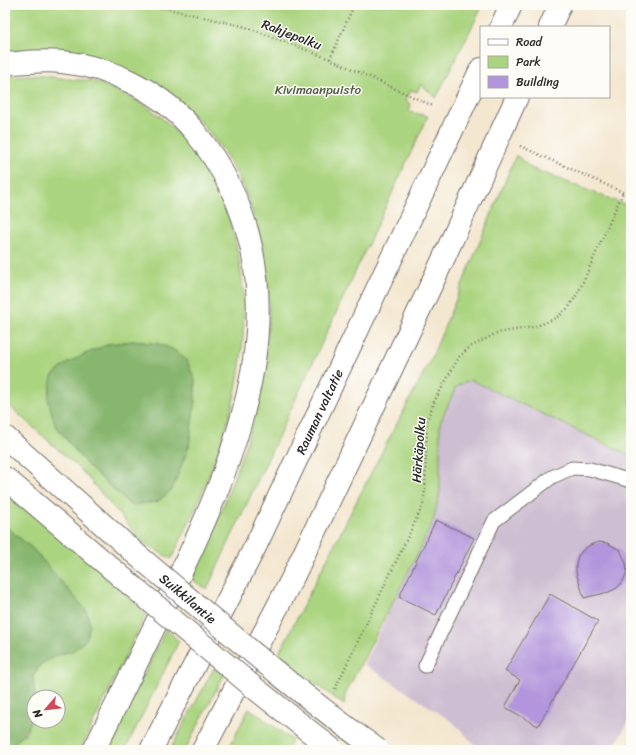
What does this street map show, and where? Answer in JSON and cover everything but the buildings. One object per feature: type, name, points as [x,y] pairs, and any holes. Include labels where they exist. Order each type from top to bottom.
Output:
[{"type":"main road","points":[[501,26],[511,5]]},
{"type":"main road","points":[[550,26],[560,5]]},
{"type":"main road","points":[[5,64],[42,61],[90,66],[118,76],[144,89],[169,105],[189,125],[205,145],[227,179],[250,242],[258,287],[258,324],[255,358],[242,419],[224,472],[200,533],[94,750]]},
{"type":"main road","name":"Rauman valtatie","points":[[152,750],[256,545],[480,72]]},
{"type":"main road","points":[[203,750],[293,577],[518,98]]},
{"type":"main road","name":"Suikkilantie","points":[[5,438],[137,555],[272,669],[347,728],[378,750]]},
{"type":"main road","name":"Suikkilantie","points":[[5,478],[257,690],[333,750]]},
{"type":"lane","points":[[425,666],[494,521],[552,477],[572,468],[590,468],[631,482]]},
{"type":"path","name":"Rahjepolku","points":[[137,5],[169,9],[246,28],[330,59],[433,106]]},
{"type":"path","points":[[330,59],[354,5]]},
{"type":"path","points":[[520,146],[631,196]]},
{"type":"path","name":"Härkäpolku","points":[[332,695],[423,505],[425,490],[427,420],[435,400],[459,357],[470,347],[497,333],[539,325],[559,316],[569,307],[580,291],[623,192]]},
{"type":"shaded area","points":[[471,380],[631,456],[631,717],[612,750],[487,750],[474,744],[454,723],[364,664],[434,518],[440,491],[440,423],[456,387]]},
{"type":"green space","name":"Kivimaanpuisto","points":[[5,5],[483,5],[436,98],[421,84],[417,92],[411,90],[406,101],[411,104],[409,112],[428,116],[207,589],[191,579],[224,504],[246,444],[258,403],[265,362],[269,315],[268,288],[264,254],[248,199],[237,174],[222,149],[198,119],[179,102],[61,52],[20,51],[5,53]]},
{"type":"green space","points":[[34,75],[91,81],[102,84],[119,92],[153,111],[168,123],[194,153],[214,184],[228,217],[238,253],[243,289],[244,326],[234,399],[213,466],[186,529],[171,559],[143,542],[82,471],[5,402],[5,76]],"holes":[[[133,341],[159,344],[174,350],[187,361],[195,381],[195,401],[157,502],[130,505],[88,466],[109,344]]]},
{"type":"green space","points":[[516,155],[531,168],[631,207],[631,456],[471,380],[456,387],[440,423],[440,491],[434,518],[420,549],[345,695],[344,705],[278,655],[432,357]]},
{"type":"green space","points":[[133,341],[159,344],[174,350],[187,361],[195,381],[195,401],[189,446],[172,490],[157,502],[131,505],[88,466],[55,425],[48,399],[52,376],[66,364],[109,344]]},
{"type":"green space","points":[[5,491],[120,587],[146,614],[80,750],[8,750],[28,729],[66,729],[66,689],[34,689],[32,675],[49,659],[72,651],[33,549],[5,526]]},
{"type":"green space","points":[[5,526],[33,549],[86,610],[90,625],[86,640],[72,651],[57,655],[41,664],[33,675],[34,689],[26,689],[26,729],[8,750],[5,750]]},
{"type":"green space","points":[[166,629],[179,641],[125,750],[107,750]]},
{"type":"green space","points":[[214,668],[224,675],[185,750],[170,750]]},
{"type":"green space","points":[[249,708],[292,740],[287,750],[228,750]]}]
